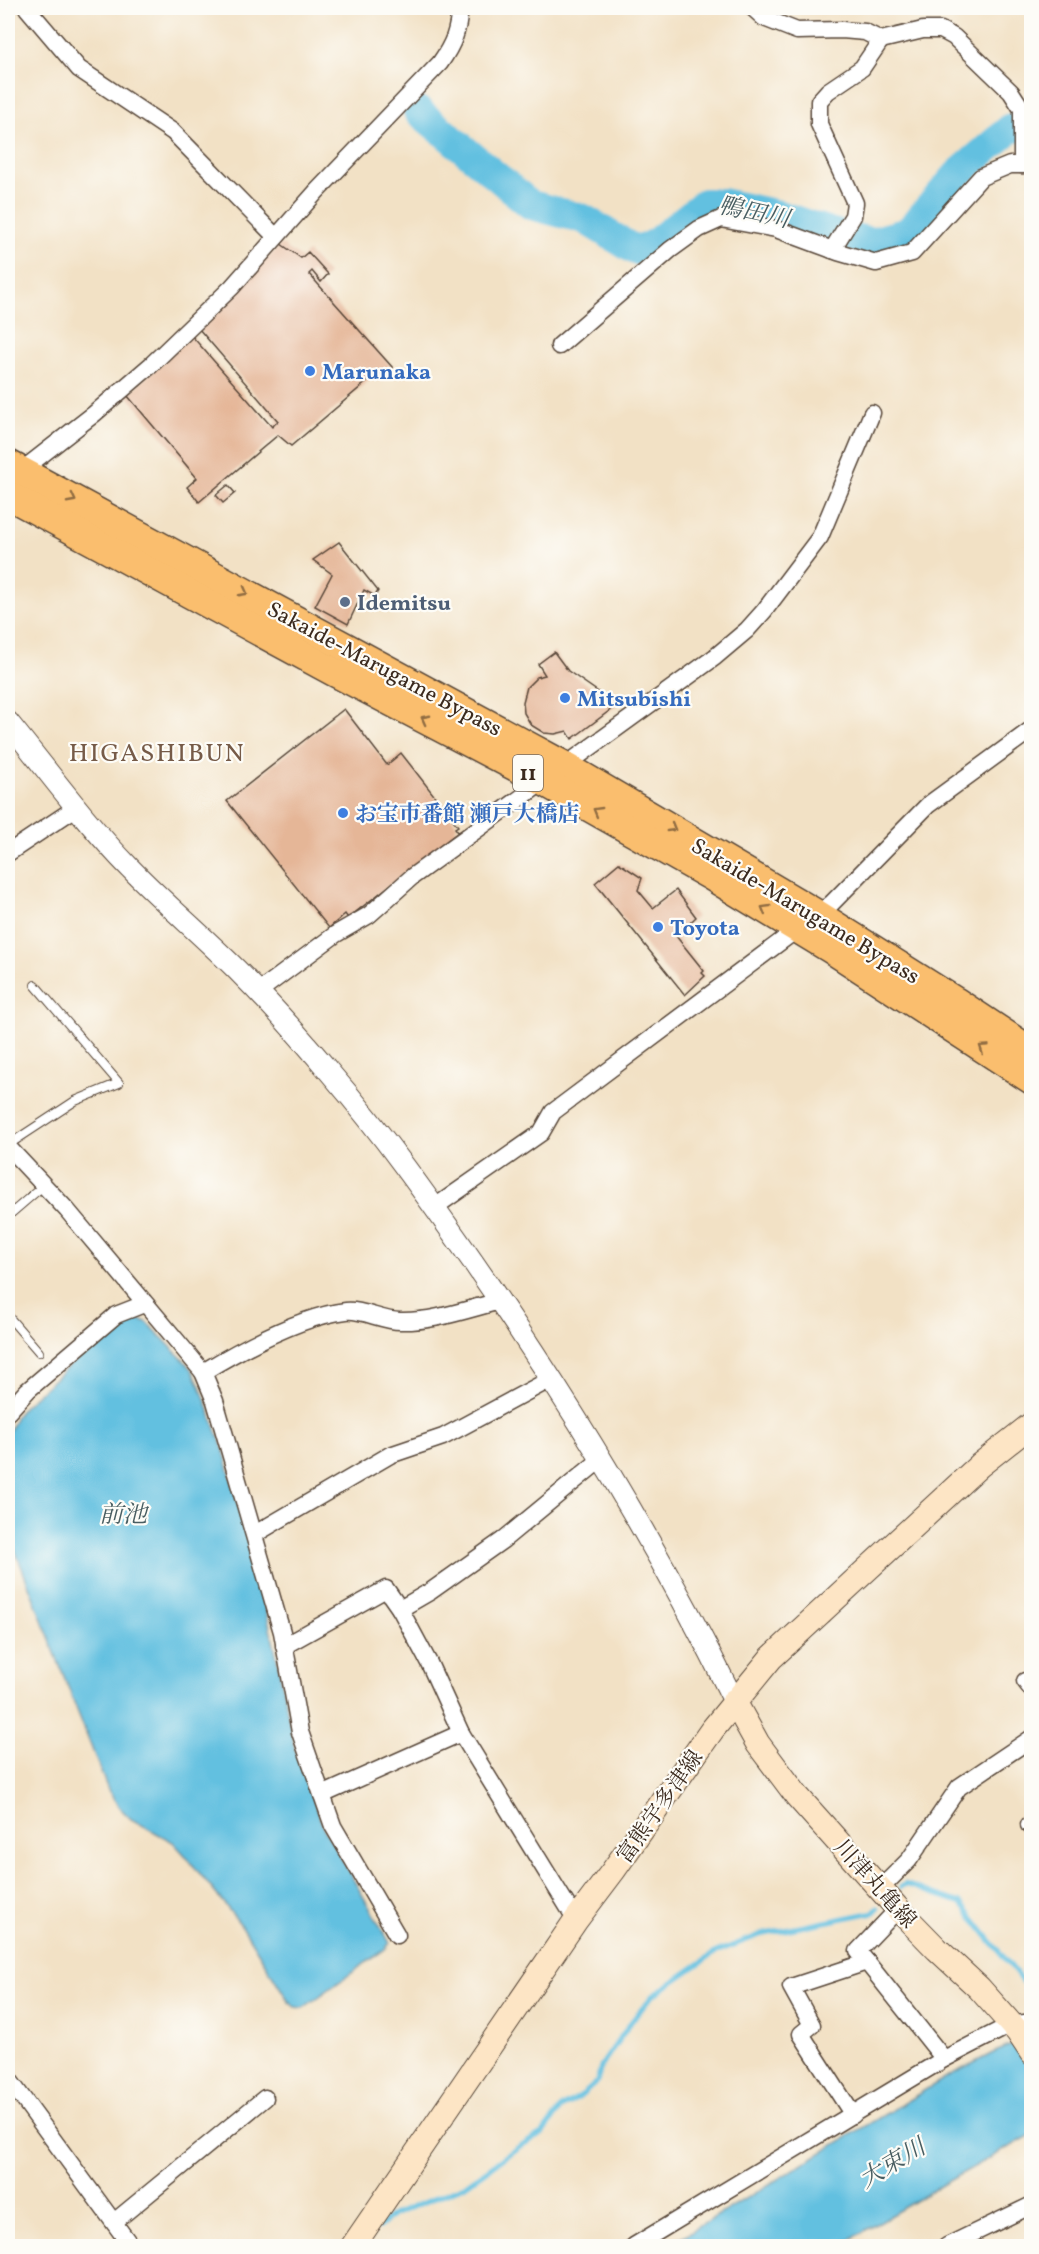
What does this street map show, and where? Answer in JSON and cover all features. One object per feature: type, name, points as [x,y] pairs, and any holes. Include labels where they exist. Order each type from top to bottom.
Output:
[{"type":"highway","name":"Sakaide-Marugame Bypass","points":[[11,478],[554,773],[807,921],[955,1000],[1032,1052]]},
{"type":"highway","name":"Sakaide-Marugame Bypass","points":[[807,921],[1032,1080]]},
{"type":"main road","name":"富熊宇多津線","points":[[350,2246],[576,1920],[734,1701],[771,1658],[819,1612],[980,1465],[1032,1424]]},
{"type":"main road","name":"川津丸亀線","points":[[734,1701],[775,1769],[937,1949],[1020,2026],[1032,2053]]},
{"type":"street","points":[[27,8],[79,69],[173,132],[276,237]]},
{"type":"street","points":[[11,478],[94,414],[151,365],[232,287],[440,63],[452,46],[458,27],[460,8]]},
{"type":"street","points":[[559,346],[670,250],[699,229],[721,219],[776,229],[832,250],[876,263],[912,254],[981,177],[1010,165],[1027,165],[1022,109],[1011,92],[954,37],[941,30],[923,30],[880,40],[865,32],[797,31],[764,18],[753,8]]},
{"type":"street","points":[[832,250],[854,216],[855,202],[819,124],[819,101],[828,91],[862,68],[880,40]]},
{"type":"street","points":[[258,992],[336,934],[369,915],[413,876],[715,657],[747,630],[820,537],[872,413]]},
{"type":"street","points":[[8,722],[91,826],[175,913],[236,969],[333,1076],[435,1208],[551,1379],[681,1599],[734,1701]]},
{"type":"street","points":[[435,1208],[541,1133],[553,1112],[831,904],[928,805],[1032,729]]},
{"type":"street","points":[[8,853],[77,807]]},
{"type":"street","points":[[8,1146],[67,1210],[203,1372],[215,1401],[255,1534],[284,1646],[300,1732],[333,1826],[397,1935]]},
{"type":"street","points":[[203,1372],[240,1350],[326,1315],[349,1311],[401,1321],[438,1316],[500,1301]]},
{"type":"street","points":[[8,1412],[28,1390],[116,1315],[144,1304]]},
{"type":"street","points":[[255,1534],[390,1455],[443,1437],[551,1379]]},
{"type":"street","points":[[400,1609],[431,1591],[503,1540],[600,1460]]},
{"type":"street","points":[[284,1646],[386,1589],[400,1609],[429,1663],[460,1733],[576,1920]]},
{"type":"street","points":[[322,1795],[460,1733]]},
{"type":"street","points":[[881,1888],[909,1860],[959,1787],[1032,1738]]},
{"type":"street","points":[[898,1908],[858,1951],[944,2059]]},
{"type":"street","points":[[853,2115],[801,2034],[812,2025],[791,1987],[867,1962]]},
{"type":"street","points":[[634,2247],[944,2059],[1020,2026]]},
{"type":"street","points":[[8,2078],[132,2247]]},
{"type":"street","points":[[114,2223],[266,2098]]},
{"type":"street","points":[[947,2247],[1032,2205]]},
{"type":"lane","points":[[8,1146],[75,1101],[119,1083],[35,984]]},
{"type":"lane","points":[[8,1216],[44,1185]]},
{"type":"lane","points":[[8,1317],[39,1352]]},
{"type":"water","name":"前池","points":[[130,1317],[147,1322],[192,1369],[201,1388],[224,1451],[262,1593],[294,1746],[323,1827],[390,1943],[385,1949],[303,2008],[295,2007],[289,2002],[242,1926],[184,1854],[173,1842],[131,1819],[119,1807],[108,1790],[8,1532],[8,1434],[16,1416],[24,1406],[121,1320]]},
{"type":"water","name":"大束川","points":[[1031,2037],[1031,2135],[839,2246],[667,2246],[945,2078],[993,2053]]},
{"type":"building","name":"Marunaka","points":[[281,244],[301,258],[308,252],[328,274],[321,282],[312,271],[309,274],[393,368],[375,375],[291,446],[278,435],[199,502],[187,487],[197,478],[127,395],[191,335],[272,427],[278,421],[199,329]]},
{"type":"building","points":[[228,485],[235,493],[223,503],[216,495]]},
{"type":"building","points":[[339,542],[378,591],[375,596],[364,590],[348,624],[315,606],[332,574],[313,560]]},
{"type":"building","name":"Mitsubishi","points":[[554,652],[568,671],[617,705],[572,739],[567,731],[555,734],[544,733],[531,725],[524,713],[523,702],[527,687],[537,677],[545,675],[538,664]]},
{"type":"building","name":"お宝市番館 瀬戸大橋店","points":[[344,709],[387,765],[401,753],[458,826],[455,828],[458,832],[348,918],[345,914],[329,928],[227,801]]},
{"type":"building","name":"Toyota","points":[[619,863],[642,878],[638,890],[653,908],[676,890],[696,917],[676,936],[704,971],[702,973],[705,976],[685,995],[595,883]]},
{"type":"waterway","name":"鴨田川","points":[[418,111],[531,205],[584,219],[635,250],[653,245],[705,203],[722,203],[779,215],[829,232],[872,242],[908,232],[958,174],[1011,128],[1028,127],[1032,129]]},
{"type":"waterway","points":[[901,1887],[905,1884],[961,1903],[1029,1989],[1032,1989]]},
{"type":"waterway","points":[[379,2227],[393,2215],[464,2186],[520,2146],[542,2134],[562,2107],[580,2097],[597,2082],[601,2066],[652,1996],[716,1952],[760,1935],[874,1912],[878,1908]]},
{"type":"place","name":"Marunaka","points":[[310,371]]},
{"type":"place","name":"Idemitsu","points":[[345,602]]},
{"type":"place","name":"Mitsubishi","points":[[565,698]]},
{"type":"place","name":"お宝市番館 瀬戸大橋店","points":[[343,813]]},
{"type":"place","name":"Toyota","points":[[658,927]]},
{"type":"district","name":"HIGASHIBUN","points":[[157,752]]}]
